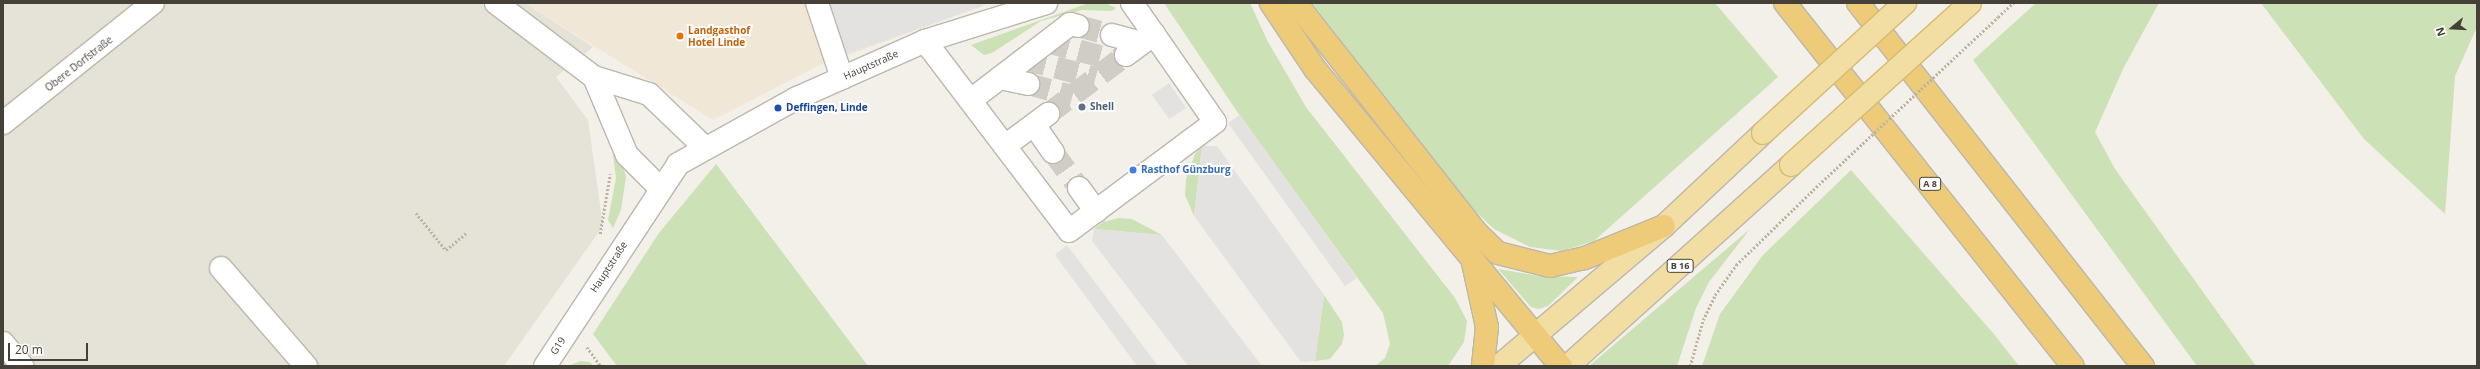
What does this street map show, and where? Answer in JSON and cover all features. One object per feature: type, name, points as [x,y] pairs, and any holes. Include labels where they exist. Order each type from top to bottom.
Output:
[{"type":"highway","points":[[1272,3],[1315,69],[1561,366]]},
{"type":"highway","points":[[1296,3],[1476,232],[1498,253],[1550,266],[1586,258],[1664,226]]},
{"type":"highway","name":"A 8","points":[[1785,3],[2073,366]]},
{"type":"highway","points":[[1858,3],[2143,366]]},
{"type":"highway","points":[[1473,260],[1487,326],[1482,366]]},
{"type":"main road","points":[[1499,366],[1664,226],[1905,3]]},
{"type":"main road","name":"B 16","points":[[1568,366],[1970,3]]},
{"type":"street","name":"Obere Dorfstraße","points":[[3,124],[153,3]]},
{"type":"street","points":[[496,3],[594,77],[649,94],[704,147]]},
{"type":"street","points":[[817,3],[842,78]]},
{"type":"street","name":"Hauptstraße","points":[[572,326],[660,188],[678,164],[704,147],[842,78],[996,11],[1046,3]]},
{"type":"street","points":[[1132,3],[1141,44]]},
{"type":"street","points":[[971,100],[1070,24],[1078,26]]},
{"type":"street","points":[[925,42],[971,100],[1069,231],[1215,122],[1141,44],[1112,35]]},
{"type":"street","points":[[594,77],[627,155],[660,188]]},
{"type":"street","points":[[1000,78],[1028,84]]},
{"type":"street","points":[[1005,146],[1041,120],[1053,152]]},
{"type":"street","points":[[1079,188],[1096,211]]},
{"type":"street","points":[[221,268],[306,366]]},
{"type":"street","name":"G19","points":[[545,366],[572,326]]},
{"type":"street","points":[[3,343],[22,366]]},
{"type":"path","points":[[1690,366],[1703,320],[1719,289],[1736,265],[1813,190],[2013,3]]},
{"type":"path","points":[[598,238],[609,172]]},
{"type":"path","points":[[416,213],[446,250],[466,233]]},
{"type":"shaded area","points":[[3,3],[525,3],[593,47],[556,77],[588,120],[603,226],[504,366],[3,366]]},
{"type":"shaded area","points":[[525,3],[990,3],[818,66],[713,120]]},
{"type":"shaded area","points":[[817,3],[982,3],[983,6],[835,58]]},
{"type":"shaded area","points":[[1169,83],[1186,108],[1169,119],[1152,95]]},
{"type":"shaded area","points":[[1240,115],[1357,278],[1345,286],[1228,123]]},
{"type":"shaded area","points":[[1202,146],[1217,146],[1324,295],[1315,361],[1301,362],[1194,216]]},
{"type":"shaded area","points":[[1094,229],[1162,235],[1262,366],[1188,366],[1092,241]]},
{"type":"shaded area","points":[[1067,245],[1158,366],[1137,366],[1055,255]]},
{"type":"green space","points":[[1105,3],[1116,8],[1112,11],[1082,10],[1041,21],[992,53],[984,55],[971,45],[1086,4]]},
{"type":"green space","points":[[1164,3],[1250,3],[1267,40],[1306,107],[1455,298],[1467,321],[1464,342],[1448,366],[1375,366],[1385,358],[1390,344],[1383,313],[1236,110]]},
{"type":"green space","points":[[1312,3],[1715,3],[1778,77],[1594,241],[1562,251],[1530,247],[1494,229],[1473,209]]},
{"type":"green space","points":[[2036,3],[2159,3],[2124,67],[2095,132],[2115,169],[2256,366],[2197,366],[1973,60]]},
{"type":"green space","points":[[2261,3],[2477,3],[2477,27],[2455,76],[2445,214],[2364,139]]},
{"type":"green space","points":[[1202,146],[1194,216],[1185,195],[1186,179],[1195,154]]},
{"type":"green space","points":[[612,147],[621,160],[626,177],[621,210],[613,228],[608,220],[616,178]]},
{"type":"green space","points":[[716,164],[868,366],[617,366],[593,334],[659,233]]},
{"type":"green space","points":[[1851,170],[1993,333],[2019,366],[1702,366],[1720,314],[1763,255]]},
{"type":"green space","points":[[1119,218],[1132,219],[1162,235],[1094,229],[1103,222]]},
{"type":"green space","points":[[1750,229],[1709,282],[1696,308],[1677,366],[1589,366]]},
{"type":"green space","points":[[1498,269],[1539,276],[1578,277],[1548,306],[1539,309],[1531,307]]},
{"type":"green space","points":[[1324,295],[1342,322],[1344,335],[1342,344],[1330,359],[1315,361]]},
{"type":"green space","points":[[580,361],[590,362],[594,366],[568,366]]},
{"type":"tunnel","points":[[1078,26],[1112,35]]},
{"type":"tunnel","points":[[1047,42],[1118,61]]},
{"type":"tunnel","points":[[1048,114],[1126,55]]},
{"type":"tunnel","points":[[1024,59],[1096,78]]},
{"type":"tunnel","points":[[1028,84],[1072,96]]},
{"type":"tunnel","points":[[1053,152],[1079,188]]},
{"type":"place","name":"Landgasthof Hotel Linde","points":[[680,36]]},
{"type":"place","name":"Shell","points":[[1082,107]]},
{"type":"place","name":"Deffingen, Linde","points":[[778,108]]},
{"type":"place","name":"Rasthof Günzburg","points":[[1133,170]]}]
